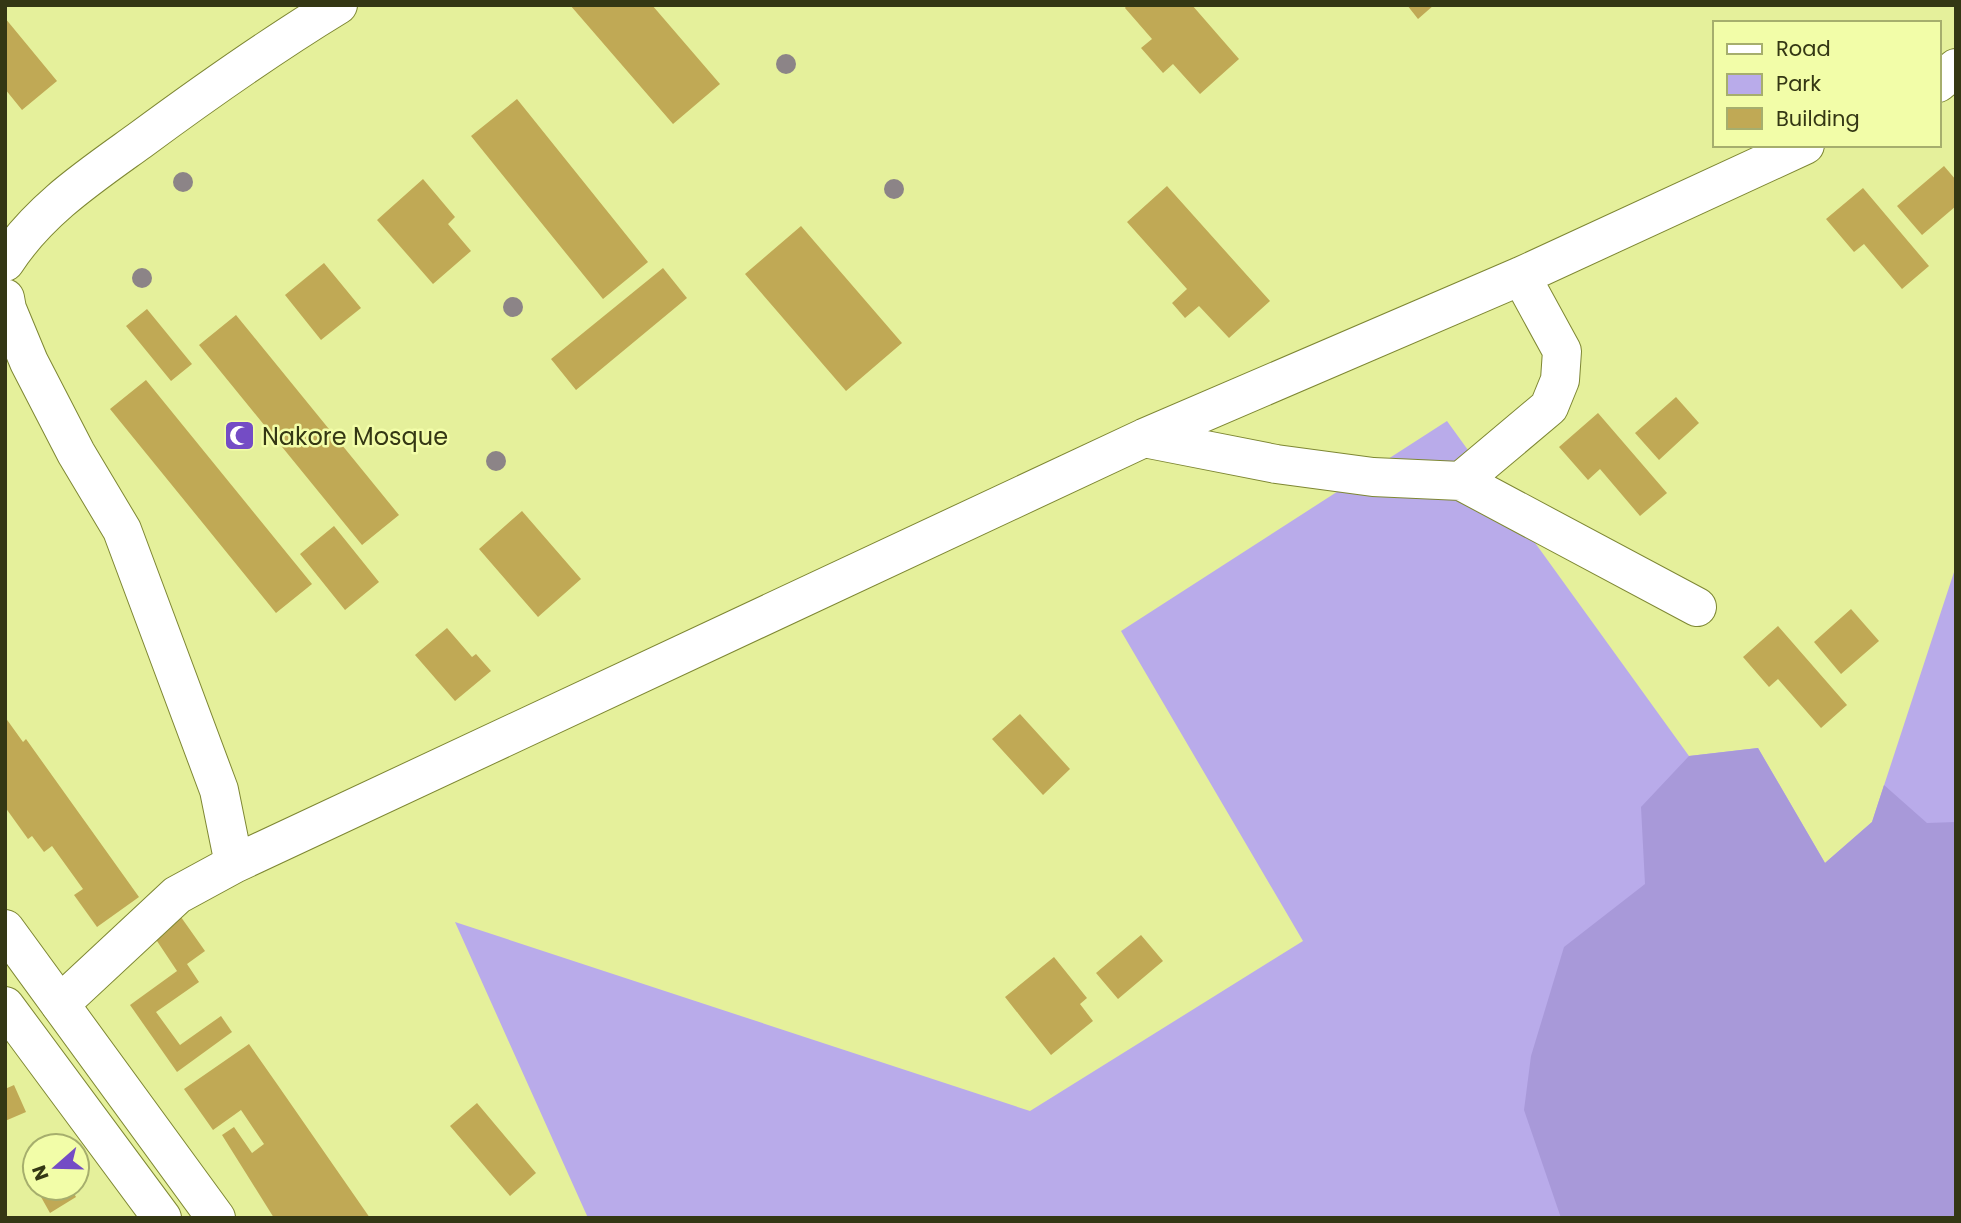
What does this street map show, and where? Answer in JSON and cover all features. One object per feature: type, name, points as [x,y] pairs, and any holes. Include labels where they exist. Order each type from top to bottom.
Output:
[{"type":"street","points":[[5,262],[24,233],[59,200],[208,89],[338,5]]},
{"type":"street","points":[[1940,81],[1956,68]]},
{"type":"street","points":[[60,1004],[177,895],[234,864],[1144,438],[1521,276],[1801,147]]},
{"type":"street","points":[[1461,481],[1549,407],[1560,380],[1562,351],[1521,276]]},
{"type":"street","points":[[5,298],[29,362],[76,453],[122,530],[219,790],[234,864]]},
{"type":"street","points":[[1144,438],[1288,466],[1373,477],[1461,481],[1697,607]]},
{"type":"street","points":[[5,929],[216,1218]]},
{"type":"street","points":[[5,1006],[162,1218]]},
{"type":"green space","points":[[1447,421],[1689,756],[1758,748],[1825,863],[1872,822],[1956,566],[1956,1218],[588,1218],[455,922],[1030,1111],[1303,941],[1121,631]]},
{"type":"shaded area","points":[[1758,748],[1825,863],[1872,822],[1884,785],[1927,823],[1956,822],[1956,1218],[1561,1218],[1524,1110],[1531,1056],[1564,947],[1645,884],[1641,807],[1689,756]]},
{"type":"building","points":[[570,5],[652,5],[720,84],[673,124]]},
{"type":"building","points":[[1127,5],[1192,5],[1239,59],[1200,94],[1173,64],[1163,73],[1141,48],[1152,39],[1125,8]]},
{"type":"building","points":[[1407,5],[1434,5],[1418,19]]},
{"type":"building","points":[[5,18],[57,81],[22,110],[5,89]]},
{"type":"building","points":[[517,99],[648,262],[603,299],[471,136]]},
{"type":"building","points":[[1944,166],[1956,180],[1956,206],[1922,235],[1897,206]]},
{"type":"building","points":[[423,179],[455,217],[448,224],[471,251],[433,284],[377,220]]},
{"type":"building","points":[[1167,186],[1270,301],[1229,338],[1199,306],[1185,318],[1172,303],[1187,289],[1127,222]]},
{"type":"building","points":[[1863,188],[1929,266],[1902,289],[1864,244],[1854,252],[1826,219]]},
{"type":"building","points":[[801,226],[902,343],[846,391],[745,274]]},
{"type":"building","points":[[324,263],[361,308],[321,340],[285,295]]},
{"type":"building","points":[[663,268],[687,298],[576,390],[551,359]]},
{"type":"building","points":[[147,309],[192,364],[171,381],[126,326]]},
{"type":"building","points":[[236,315],[399,515],[362,545],[199,345]]},
{"type":"building","points":[[146,380],[312,584],[276,613],[110,409]]},
{"type":"building","points":[[1676,397],[1699,423],[1659,460],[1635,433]]},
{"type":"building","points":[[1598,413],[1667,493],[1640,516],[1600,469],[1588,480],[1559,447]]},
{"type":"building","points":[[522,511],[581,579],[538,617],[479,549]]},
{"type":"building","points":[[334,526],[379,582],[345,610],[300,554]]},
{"type":"building","points":[[1851,609],[1879,641],[1841,674],[1814,642]]},
{"type":"building","points":[[1778,626],[1847,705],[1821,728],[1778,679],[1769,687],[1743,657]]},
{"type":"building","points":[[447,628],[472,657],[476,654],[491,671],[455,701],[415,655]]},
{"type":"building","points":[[1020,714],[1070,769],[1043,795],[992,739]]},
{"type":"building","points":[[5,717],[23,742],[26,739],[139,897],[97,927],[74,895],[83,889],[52,846],[44,852],[32,836],[28,839],[5,807]]},
{"type":"building","points":[[176,910],[205,951],[187,964],[199,982],[156,1012],[180,1045],[221,1016],[232,1032],[177,1072],[130,1005],[177,971],[149,929]]},
{"type":"building","points":[[1141,935],[1163,961],[1118,999],[1096,973]]},
{"type":"building","points":[[1054,957],[1087,998],[1080,1004],[1093,1021],[1051,1055],[1005,997]]},
{"type":"building","points":[[249,1044],[370,1218],[274,1218],[222,1135],[234,1127],[252,1153],[264,1144],[241,1110],[213,1130],[184,1089]]},
{"type":"building","points":[[14,1085],[26,1112],[5,1121],[5,1089]]},
{"type":"building","points":[[477,1103],[536,1173],[510,1196],[450,1126]]},
{"type":"building","points":[[44,1202],[68,1202],[50,1213]]},
{"type":"place","name":"Nakore Mosque","points":[[239,436]]}]
